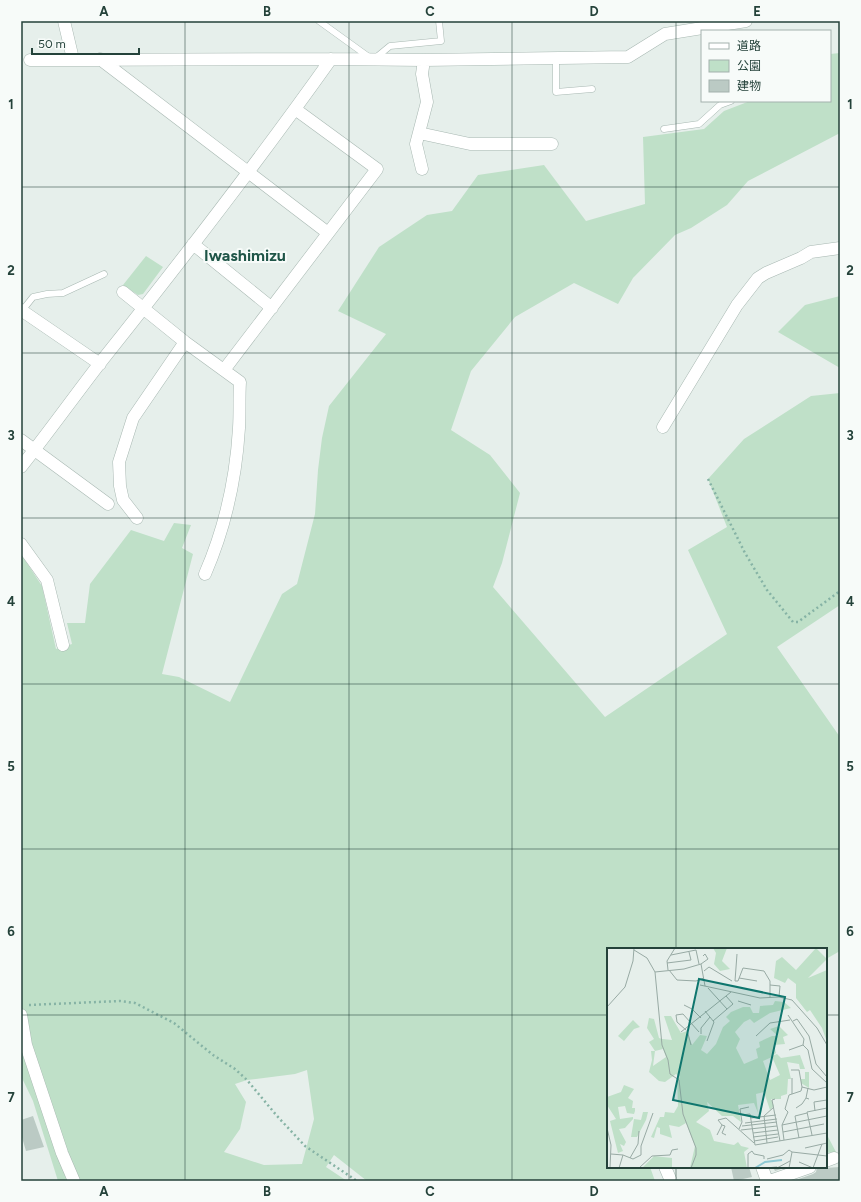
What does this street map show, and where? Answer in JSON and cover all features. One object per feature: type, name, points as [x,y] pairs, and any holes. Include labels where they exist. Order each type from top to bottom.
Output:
[{"type":"street","points":[[64,21],[73,59]]},
{"type":"street","points":[[30,60],[424,60],[628,58],[665,34],[746,21]]},
{"type":"street","points":[[100,59],[328,233]]},
{"type":"street","points":[[21,467],[144,309],[248,172],[331,59]]},
{"type":"street","points":[[422,169],[416,144],[427,102],[422,74],[424,60]]},
{"type":"street","points":[[224,370],[377,169],[295,109]]},
{"type":"street","points":[[419,133],[470,144],[552,144]]},
{"type":"street","points":[[193,244],[272,308]]},
{"type":"street","points":[[663,428],[738,305],[758,278],[811,252],[840,248]]},
{"type":"street","points":[[123,292],[185,342],[240,382],[239,427],[234,471],[217,547],[205,574]]},
{"type":"street","points":[[21,311],[100,364]]},
{"type":"street","points":[[137,518],[123,500],[120,486],[119,462],[133,418],[185,342]]},
{"type":"street","points":[[21,440],[108,504]]},
{"type":"street","points":[[21,544],[47,580],[63,645]]},
{"type":"street","points":[[21,1015],[26,1045],[62,1153],[74,1181]]},
{"type":"street","points":[[665,1168],[671,1181]]},
{"type":"street","points":[[762,1168],[767,1181]]},
{"type":"street","points":[[770,1181],[807,1168]]},
{"type":"lane","points":[[319,21],[373,60],[390,46],[441,41],[439,21]]},
{"type":"lane","points":[[556,59],[556,92],[592,90]]},
{"type":"lane","points":[[664,129],[699,124],[720,105],[728,102]]},
{"type":"lane","points":[[21,311],[33,297],[47,294],[63,294],[104,274]]},
{"type":"path","points":[[708,479],[745,553],[767,590],[793,622],[798,622],[840,591]]},
{"type":"path","points":[[29,1005],[120,1001],[135,1003],[160,1015],[174,1023],[212,1055],[235,1069],[247,1080],[277,1116],[305,1146],[357,1181]]},
{"type":"green space","points":[[840,53],[840,133],[748,181],[727,205],[691,228],[675,235],[633,278],[618,304],[574,283],[515,317],[471,371],[451,430],[490,455],[520,493],[502,563],[493,587],[605,717],[727,634],[688,550],[727,527],[708,479],[744,439],[811,396],[840,393],[840,605],[777,647],[840,737],[840,951],[827,958],[827,948],[607,948],[607,1168],[650,1168],[655,1181],[367,1181],[334,1155],[326,1167],[347,1181],[58,1181],[33,1101],[21,1076],[21,554],[42,586],[56,649],[72,644],[67,623],[85,623],[90,584],[131,530],[164,541],[174,523],[191,525],[182,548],[193,554],[162,674],[179,677],[230,702],[282,594],[297,584],[315,514],[322,438],[329,406],[386,334],[338,311],[379,247],[427,215],[452,211],[478,175],[544,165],[586,221],[645,204],[643,137],[704,129],[724,111],[747,102],[831,102],[831,54]],"holes":[[[307,1070],[314,1119],[302,1164],[264,1165],[224,1152],[240,1129],[246,1102],[235,1084],[247,1080],[295,1074]]]},
{"type":"green space","points":[[146,256],[163,267],[143,294],[138,295],[123,285]]},
{"type":"green space","points":[[840,296],[840,368],[778,332],[805,305]]},
{"type":"green space","points":[[827,1135],[836,1152],[827,1153]]},
{"type":"building","points":[[33,1116],[44,1147],[26,1151],[21,1134],[21,1120]]},
{"type":"building","points":[[840,1167],[840,1181],[793,1181],[816,1172],[817,1168]]},
{"type":"building","points":[[731,1168],[749,1168],[752,1177],[734,1181]]},
{"type":"building","points":[[774,1168],[784,1168],[775,1171]]},
{"type":"district","name":"Iwashimizu","points":[[245,255]]}]
